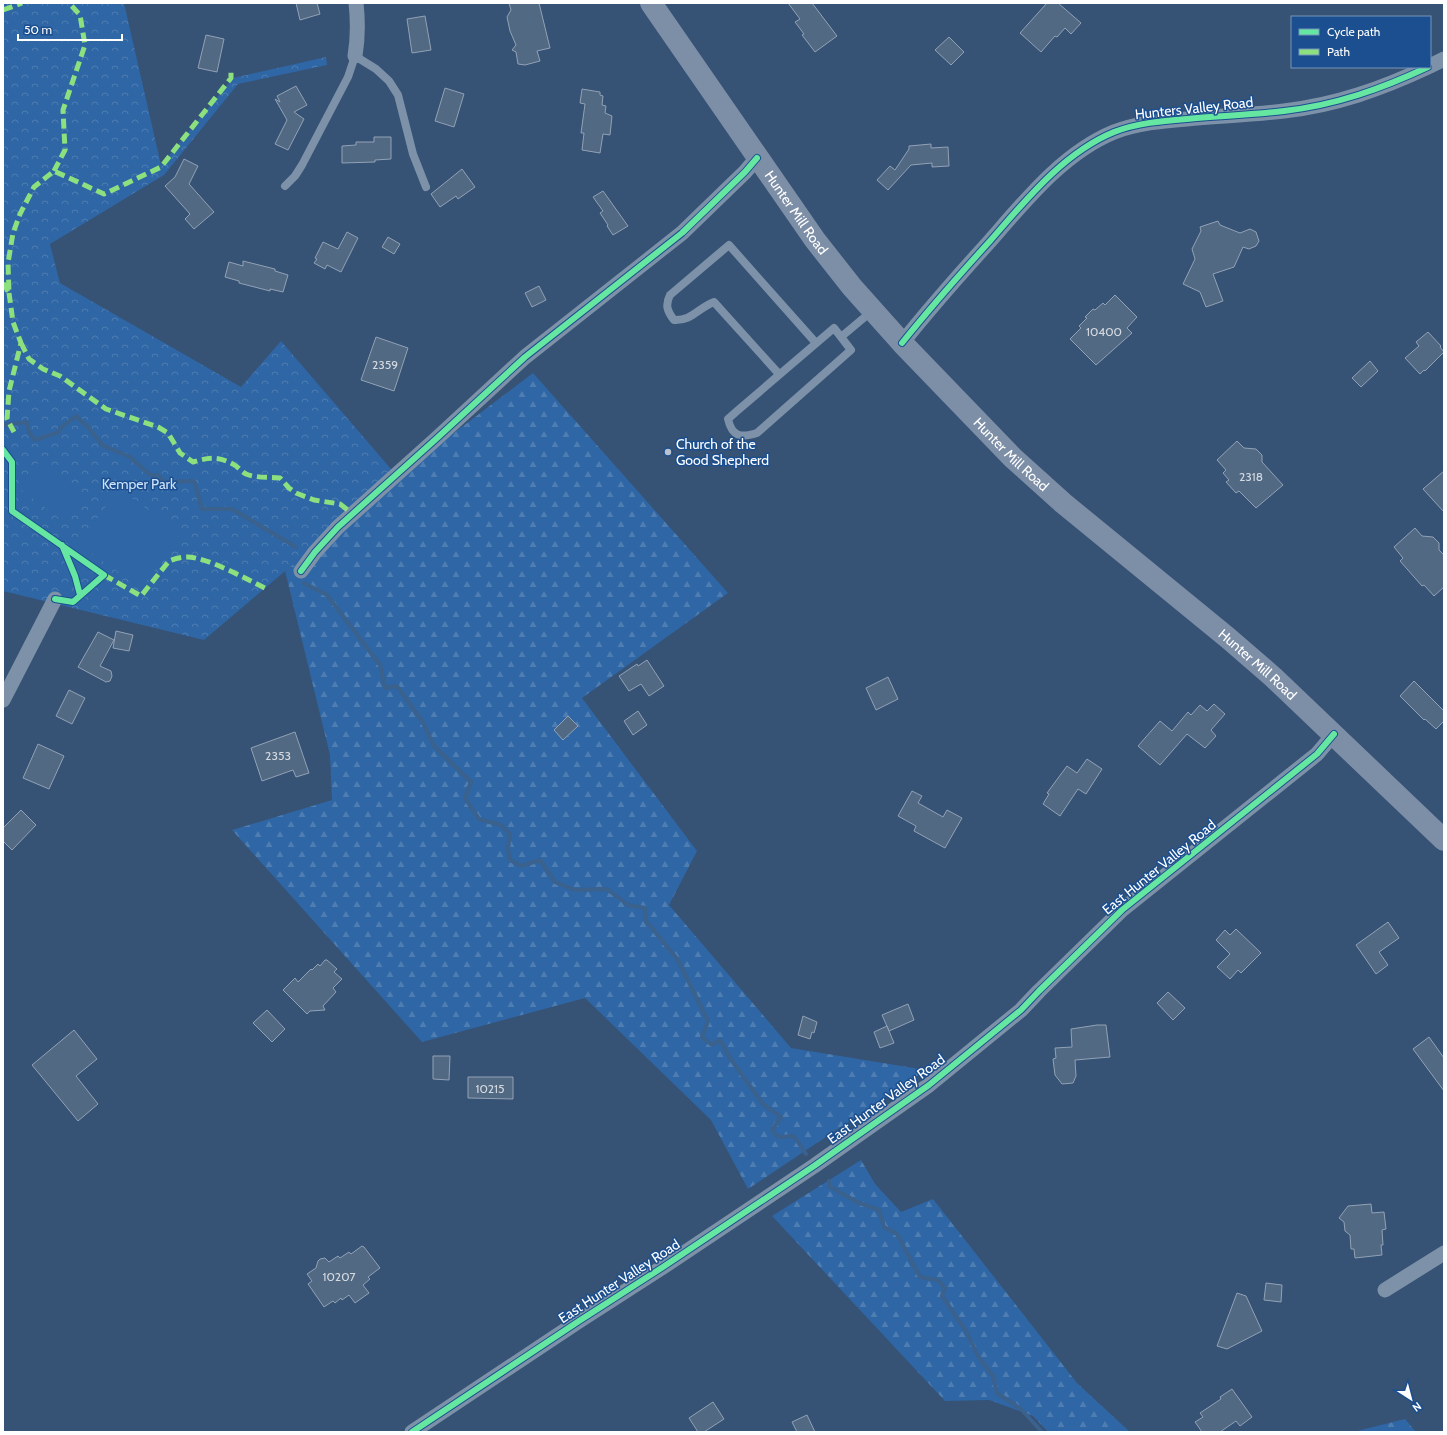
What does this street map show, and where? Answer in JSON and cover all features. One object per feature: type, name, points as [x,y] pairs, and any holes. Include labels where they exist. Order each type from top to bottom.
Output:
[{"type":"main road","name":"Hunter Mill Road","points":[[651,3],[815,240],[902,343],[969,414],[1013,458],[1063,503],[1274,677],[1444,840]]},
{"type":"street","points":[[355,56],[358,36],[356,3]]},
{"type":"street","name":"Hunters Valley Road","points":[[1431,65],[1444,58]]},
{"type":"street","name":"Hunters Valley Road","points":[[902,343],[992,238],[1058,167],[1093,142],[1113,132],[1131,126],[1154,122],[1284,111],[1323,105],[1362,95],[1394,83],[1425,68]]},
{"type":"street","points":[[301,570],[338,527],[525,356],[682,233],[745,172],[757,158]]},
{"type":"street","points":[[3,700],[55,599]]},
{"type":"street","name":"East Hunter Valley Road","points":[[412,1432],[579,1321],[664,1267],[814,1166],[929,1085],[1021,1010],[1122,910],[1316,754],[1334,734]]},
{"type":"street","points":[[1385,1290],[1444,1253]]},
{"type":"lane","points":[[285,186],[295,176],[302,165],[348,77],[355,56],[376,69],[389,81],[398,95],[413,154],[426,188]]},
{"type":"lane","points":[[779,374],[714,302],[706,305],[694,316],[682,320],[674,320],[668,312],[666,302],[670,295],[729,245],[816,343]]},
{"type":"lane","points":[[841,337],[873,310]]},
{"type":"lane","points":[[834,328],[851,350],[757,433],[745,436],[736,434],[730,428],[728,419],[816,343],[834,328]]},
{"type":"green space","name":"Kemper Park","points":[[3,3],[124,3],[161,165],[233,78],[326,57],[327,65],[238,84],[164,175],[50,244],[60,283],[241,387],[281,341],[397,476],[204,640],[3,591]]},
{"type":"green space","points":[[533,373],[728,593],[582,698],[697,851],[669,905],[791,1048],[926,1070],[748,1189],[711,1120],[585,998],[422,1042],[232,830],[332,800],[330,755],[285,571],[397,476]]},
{"type":"green space","points":[[38,463],[82,496],[63,521],[19,488]]},
{"type":"green space","points":[[118,489],[181,533],[142,588],[79,545]]},
{"type":"green space","points":[[861,1160],[875,1184],[901,1212],[933,1199],[1077,1383],[1130,1432],[1048,1432],[1033,1416],[989,1400],[945,1401],[772,1216]]},
{"type":"green space","points":[[1405,1419],[1416,1432],[1353,1432]]},
{"type":"building","points":[[296,3],[317,3],[320,14],[300,20]]},
{"type":"building","points":[[509,3],[539,3],[550,48],[537,51],[540,61],[525,65],[518,64],[516,52],[512,50],[516,45],[510,31],[507,17],[511,10]]},
{"type":"building","points":[[788,3],[812,3],[837,36],[815,52],[802,35],[804,34],[795,22],[800,19]]},
{"type":"building","points":[[1047,3],[1058,3],[1081,23],[1071,34],[1065,28],[1057,37],[1055,36],[1041,52],[1020,33]]},
{"type":"building","points":[[425,16],[431,50],[412,53],[407,19]]},
{"type":"building","points":[[206,35],[224,39],[217,72],[198,68]]},
{"type":"building","points":[[949,37],[964,52],[951,65],[935,50]]},
{"type":"building","points":[[296,86],[307,105],[294,112],[304,119],[288,150],[275,144],[287,120],[275,99],[280,102],[277,96]]},
{"type":"building","points":[[445,88],[464,94],[454,127],[435,121]]},
{"type":"building","points":[[582,89],[600,92],[600,95],[603,96],[602,105],[606,106],[605,113],[612,116],[610,135],[603,134],[600,153],[582,150],[584,133],[581,133],[585,104],[580,103]]},
{"type":"building","points":[[374,137],[391,137],[391,159],[375,160],[375,162],[342,163],[342,146],[356,145],[356,142],[374,142]]},
{"type":"building","points":[[931,144],[931,148],[948,147],[949,166],[932,167],[932,163],[911,165],[888,190],[877,180],[890,166],[895,170],[909,149],[909,146]]},
{"type":"building","points":[[184,159],[198,166],[189,184],[214,212],[194,229],[185,219],[190,214],[165,186],[175,177]]},
{"type":"building","points":[[462,169],[475,187],[458,199],[456,196],[440,207],[431,194]]},
{"type":"building","points":[[603,191],[628,226],[613,235],[600,213],[603,211],[593,197]]},
{"type":"building","points":[[1218,221],[1220,225],[1240,233],[1250,229],[1256,232],[1259,241],[1256,246],[1249,249],[1243,247],[1234,267],[1213,274],[1223,301],[1206,307],[1200,292],[1183,284],[1195,259],[1192,249],[1201,231],[1200,227]]},
{"type":"building","points":[[347,232],[358,238],[341,272],[327,265],[325,269],[314,263],[323,242],[338,249]]},
{"type":"building","points":[[388,237],[400,244],[394,254],[382,247]]},
{"type":"building","points":[[243,261],[275,269],[275,271],[288,275],[283,292],[270,289],[270,291],[239,283],[239,281],[225,277],[229,262],[243,266]]},
{"type":"building","points":[[539,286],[546,300],[532,307],[525,293]]},
{"type":"building","points":[[1115,295],[1137,317],[1127,328],[1132,333],[1096,365],[1070,339],[1081,328],[1079,326],[1093,309],[1095,310],[1103,303],[1105,305]]},
{"type":"building","points":[[1428,332],[1441,346],[1440,347],[1444,352],[1420,374],[1405,358],[1419,346],[1416,342]]},
{"type":"building","points":[[376,337],[408,348],[394,391],[361,380]]},
{"type":"building","points":[[1370,361],[1378,371],[1361,387],[1352,378]]},
{"type":"building","points":[[1237,441],[1244,448],[1256,449],[1262,455],[1262,462],[1283,485],[1256,508],[1239,491],[1236,493],[1226,482],[1229,480],[1223,473],[1226,470],[1217,460]]},
{"type":"building","points":[[1444,471],[1444,512],[1423,489]]},
{"type":"building","points":[[1415,528],[1422,536],[1433,537],[1439,543],[1439,550],[1444,555],[1444,587],[1434,596],[1424,585],[1422,586],[1400,561],[1403,558],[1394,547]]},
{"type":"building","points":[[116,631],[133,635],[129,651],[113,648]]},
{"type":"building","points":[[98,632],[114,640],[100,666],[111,671],[112,676],[110,681],[106,682],[78,667]]},
{"type":"building","points":[[647,660],[664,686],[649,696],[641,684],[629,691],[619,676],[637,664],[638,666]]},
{"type":"building","points":[[888,677],[898,699],[876,710],[866,688]]},
{"type":"building","points":[[1414,681],[1444,711],[1444,721],[1436,729],[1425,719],[1424,720],[1400,696]]},
{"type":"building","points":[[69,690],[85,698],[72,724],[56,716]]},
{"type":"building","points":[[1214,704],[1225,714],[1211,730],[1216,736],[1205,748],[1187,734],[1160,765],[1138,746],[1160,721],[1172,731],[1188,712],[1191,715],[1200,705],[1207,711]]},
{"type":"building","points":[[638,711],[647,725],[633,735],[624,721]]},
{"type":"building","points":[[568,716],[578,726],[563,740],[554,730]]},
{"type":"building","points":[[295,732],[309,773],[296,777],[293,770],[262,781],[251,748]]},
{"type":"building","points":[[38,744],[64,756],[49,789],[23,778]]},
{"type":"building","points":[[1087,759],[1102,769],[1086,794],[1078,789],[1060,816],[1043,804],[1049,794],[1047,793],[1067,766],[1077,773]]},
{"type":"building","points":[[912,791],[922,796],[918,803],[943,817],[947,810],[962,818],[945,848],[914,831],[916,826],[898,816]]},
{"type":"building","points":[[21,810],[36,825],[12,850],[3,841],[3,828]]},
{"type":"building","points":[[1388,922],[1399,938],[1379,952],[1388,965],[1376,974],[1356,945]]},
{"type":"building","points":[[1236,929],[1261,953],[1241,973],[1238,970],[1230,979],[1217,967],[1230,954],[1216,940],[1225,930],[1230,935]]},
{"type":"building","points":[[325,960],[337,969],[334,972],[342,979],[333,988],[336,992],[323,1006],[325,1010],[310,1011],[307,1014],[283,990],[295,978],[298,982],[311,969],[312,970],[318,964],[320,966]]},
{"type":"building","points":[[1168,992],[1185,1008],[1173,1020],[1157,1003]]},
{"type":"building","points":[[908,1004],[914,1020],[889,1031],[882,1015]]},
{"type":"building","points":[[267,1010],[285,1029],[272,1042],[253,1023]]},
{"type":"building","points":[[803,1016],[817,1022],[814,1033],[812,1032],[810,1039],[798,1035]]},
{"type":"building","points":[[1106,1025],[1110,1057],[1075,1060],[1076,1076],[1073,1083],[1062,1084],[1055,1075],[1053,1059],[1056,1058],[1055,1048],[1072,1047],[1071,1029]]},
{"type":"building","points":[[887,1026],[894,1043],[880,1048],[874,1032]]},
{"type":"building","points":[[74,1030],[97,1059],[76,1076],[98,1104],[78,1121],[32,1065]]},
{"type":"building","points":[[1429,1037],[1444,1058],[1444,1091],[1413,1049]]},
{"type":"building","points":[[433,1056],[450,1056],[449,1080],[433,1079]]},
{"type":"building","points":[[468,1077],[513,1077],[513,1099],[468,1098]]},
{"type":"building","points":[[1371,1204],[1372,1213],[1384,1212],[1386,1229],[1382,1230],[1382,1255],[1355,1258],[1354,1249],[1351,1249],[1350,1235],[1345,1231],[1344,1222],[1339,1218],[1348,1206]]},
{"type":"building","points":[[362,1246],[380,1268],[368,1277],[370,1279],[363,1285],[369,1293],[355,1303],[349,1295],[342,1300],[341,1298],[335,1303],[333,1301],[324,1307],[308,1284],[312,1281],[307,1274],[316,1268],[320,1259],[325,1258],[329,1262],[338,1256],[340,1258],[349,1252],[351,1254]]},
{"type":"building","points":[[1266,1283],[1282,1285],[1281,1302],[1264,1300]]},
{"type":"building","points":[[1237,1293],[1246,1296],[1262,1331],[1227,1349],[1217,1346]]},
{"type":"building","points":[[1232,1389],[1252,1417],[1240,1426],[1236,1421],[1220,1432],[1202,1432],[1195,1422],[1203,1417],[1200,1413],[1221,1399],[1220,1397]]},
{"type":"building","points":[[713,1402],[724,1419],[704,1432],[698,1432],[689,1418]]},
{"type":"building","points":[[807,1415],[815,1432],[797,1432],[792,1422]]},
{"type":"waterway","points":[[3,425],[27,422],[29,432],[35,440],[59,432],[60,428],[76,416],[89,428],[102,445],[130,457],[150,475],[157,475],[165,482],[194,481],[202,509],[232,509],[296,547]]},
{"type":"waterway","points":[[304,583],[327,595],[380,665],[385,688],[397,686],[422,721],[434,746],[471,782],[465,798],[479,819],[501,825],[510,834],[508,848],[510,860],[521,866],[540,860],[555,882],[575,890],[607,889],[628,905],[645,908],[646,921],[678,960],[708,1021],[702,1037],[712,1045],[720,1040],[730,1058],[763,1104],[781,1117],[772,1130],[778,1137],[794,1136],[806,1154]]},
{"type":"waterway","points":[[829,1181],[829,1186],[857,1202],[879,1210],[884,1227],[897,1234],[920,1277],[938,1280],[945,1288],[942,1296],[966,1331],[978,1356],[993,1376],[997,1393],[1021,1409],[1042,1432]]},
{"type":"marked path","points":[[3,10],[22,3]]},
{"type":"marked path","points":[[54,171],[65,150],[63,110],[85,45],[80,15],[69,3]]},
{"type":"marked path","points":[[3,283],[9,293],[8,263],[13,233],[20,214],[34,187],[54,171],[104,194],[161,167],[231,78],[231,72]]},
{"type":"marked path","points":[[9,293],[13,322],[21,343],[9,391],[7,419],[14,432]]},
{"type":"marked path","points":[[21,343],[29,359],[43,369],[60,376],[106,409],[158,427],[168,433],[180,453],[193,462],[210,458],[225,460],[250,475],[280,478],[296,493],[314,500],[340,504],[353,514]]},
{"type":"marked path","points":[[104,575],[141,596],[169,561],[187,557],[215,564],[265,588]]},
{"type":"cycle path","points":[[902,343],[945,291],[1031,194],[1062,165],[1095,141],[1114,132],[1132,126],[1150,123],[1272,112],[1322,105],[1375,89],[1426,68]]},
{"type":"cycle path","points":[[301,571],[315,552],[338,527],[525,357],[682,233],[745,172],[757,158]]},
{"type":"cycle path","points":[[3,450],[12,462],[12,511],[104,575],[73,602],[55,599]]},
{"type":"cycle path","points":[[62,545],[75,576],[80,595]]},
{"type":"cycle path","points":[[412,1432],[814,1166],[929,1085],[1021,1010],[1122,910],[1317,754],[1334,734]]},
{"type":"place","name":"Church of the Good Shepherd","points":[[668,452]]}]
